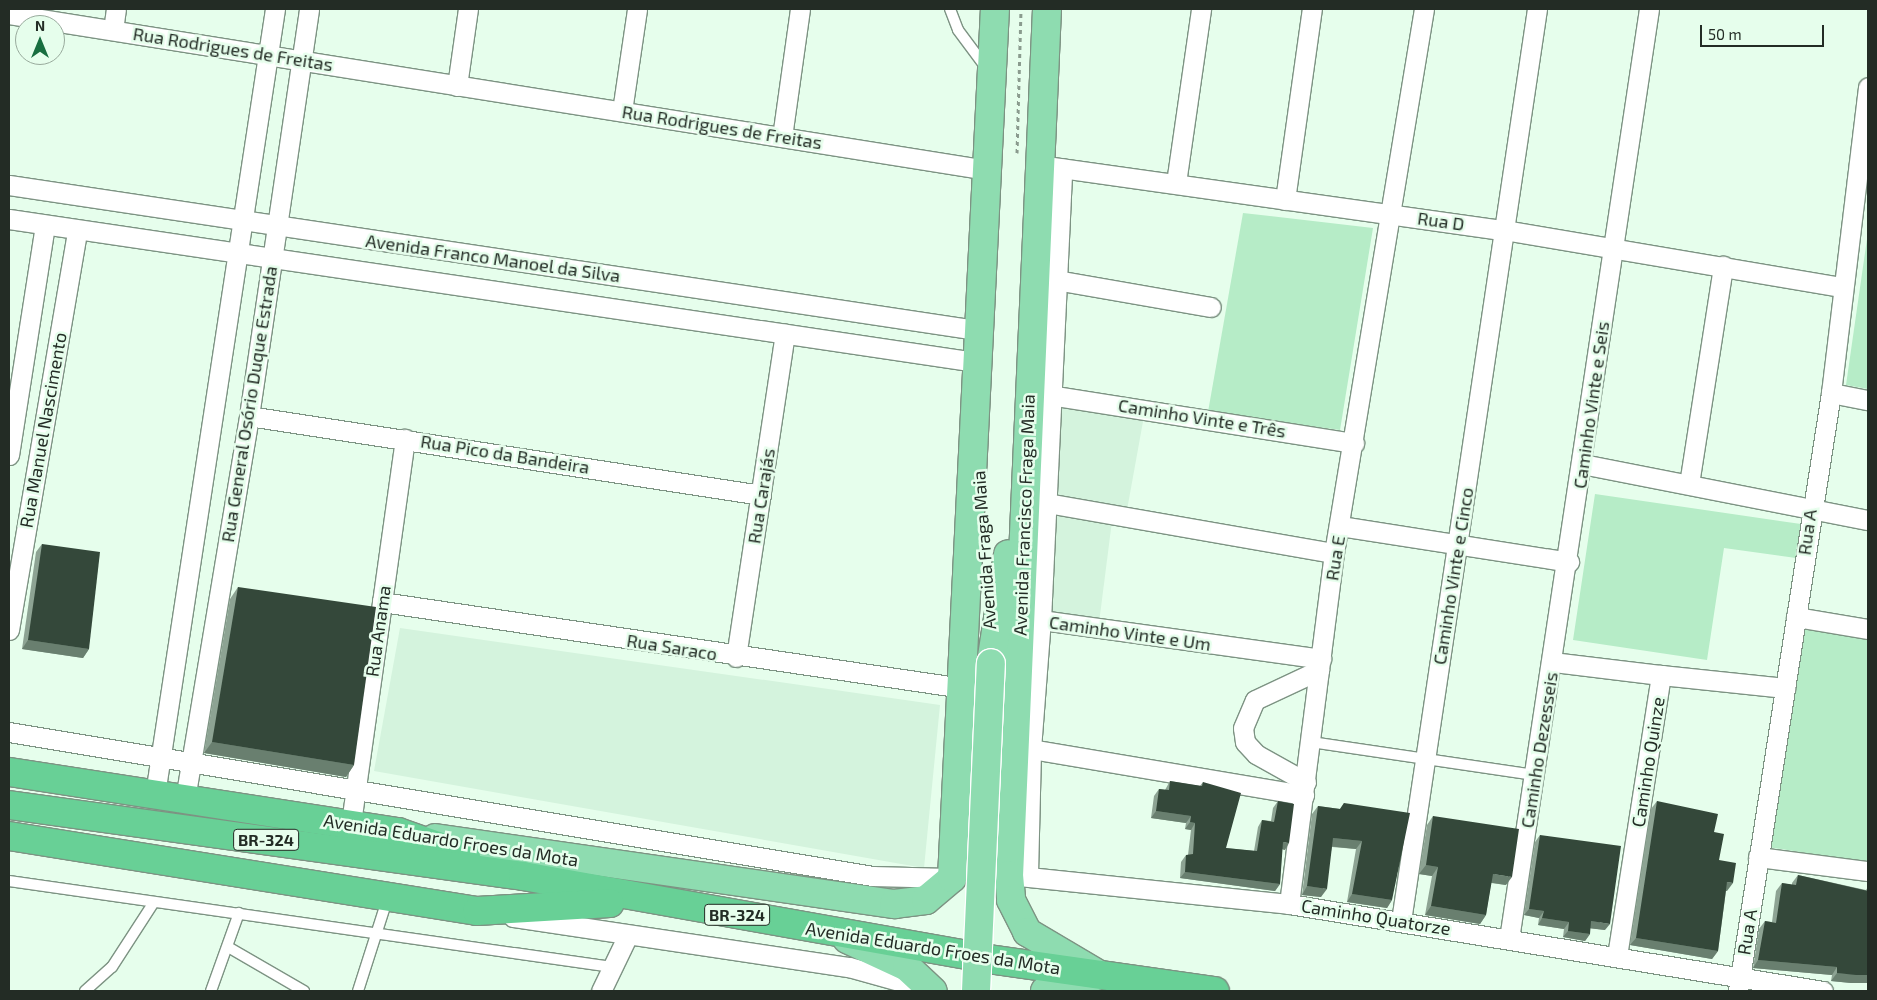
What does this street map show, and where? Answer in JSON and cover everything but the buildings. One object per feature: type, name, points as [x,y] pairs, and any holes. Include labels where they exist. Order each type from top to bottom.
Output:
[{"type":"highway","name":"Avenida Eduardo Froes da Mota","points":[[9,772],[351,823],[398,832]]},
{"type":"highway","name":"Avenida Eduardo Froes da Mota","points":[[9,806],[523,876],[822,930],[1100,975],[1215,991]]},
{"type":"highway","points":[[398,832],[523,876]]},
{"type":"highway","name":"Avenida Eduardo Froes da Mota","points":[[9,836],[477,911],[651,900]]},
{"type":"main road","points":[[995,9],[977,330],[975,433],[952,878],[966,893],[987,894],[1018,874]]},
{"type":"main road","name":"Avenida Francisco Fraga Maia","points":[[1047,9],[1050,167],[1027,449],[1018,874],[1011,900],[1027,932],[1100,975]]},
{"type":"main road","name":"Avenida Fraga Maia","points":[[975,433],[991,655]]},
{"type":"main road","name":"Avenida Fraga Maia","points":[[991,655],[1027,449]]},
{"type":"main road","points":[[976,991],[991,655]]},
{"type":"main road","name":"Avenida Eduardo Froes da Mota","points":[[398,832],[894,904],[926,900],[952,878]]},
{"type":"main road","points":[[822,930],[907,967],[932,991]]},
{"type":"main road","points":[[1045,991],[1100,975]]},
{"type":"street","points":[[113,30],[116,9]]},
{"type":"street","name":"Rua General Osório Duque Estrada","points":[[155,794],[275,9]]},
{"type":"street","name":"Rua General Osório Duque Estrada","points":[[186,799],[249,416],[309,9]]},
{"type":"street","points":[[457,86],[468,9]]},
{"type":"street","points":[[622,111],[637,9]]},
{"type":"street","points":[[782,137],[800,9]]},
{"type":"street","points":[[1176,183],[1201,9]]},
{"type":"street","points":[[1285,200],[1312,9]]},
{"type":"street","name":"Rua E","points":[[1289,904],[1334,553],[1393,215],[1424,9]]},
{"type":"street","name":"Caminho Vinte e Cinco","points":[[1402,922],[1537,9]]},
{"type":"street","name":"Caminho Vinte e Seis","points":[[1569,562],[1649,9]]},
{"type":"street","name":"Rua Rodrigues de Freitas","points":[[9,14],[302,59],[457,86],[987,170]]},
{"type":"street","name":"Rua A","points":[[1739,983],[1796,617],[1810,510],[1831,393],[1841,287],[1863,163],[1868,87]]},
{"type":"street","points":[[1041,620],[1048,503],[1050,395],[1056,280],[1050,167]]},
{"type":"street","name":"Rua D","points":[[1050,167],[1504,230],[1841,287]]},
{"type":"street","name":"Avenida Franco Manoel da Silva","points":[[9,185],[977,330]]},
{"type":"street","name":"Avenida Franco Manoel da Silva","points":[[9,219],[272,260],[976,362]]},
{"type":"street","name":"Rua Manuel Nascimento","points":[[9,455],[14,386],[45,225]]},
{"type":"street","name":"Rua Manuel Nascimento","points":[[9,630],[77,231]]},
{"type":"street","points":[[1689,484],[1723,266]]},
{"type":"street","points":[[1056,280],[1211,307]]},
{"type":"street","name":"Rua Carajás","points":[[736,657],[785,334]]},
{"type":"street","points":[[1831,393],[1868,400]]},
{"type":"street","name":"Caminho Vinte e Três","points":[[1050,395],[1354,443]]},
{"type":"street","name":"Rua Pico da Bandeira","points":[[249,416],[761,494]]},
{"type":"street","name":"Rua Anama","points":[[351,823],[405,439]]},
{"type":"street","points":[[1582,464],[1868,520]]},
{"type":"street","points":[[1048,503],[1334,553]]},
{"type":"street","points":[[1340,526],[1569,562]]},
{"type":"street","name":"Caminho Dezesseis","points":[[1509,939],[1569,562]]},
{"type":"street","name":"Rua Saraco","points":[[382,602],[736,657],[963,688]]},
{"type":"street","points":[[1796,617],[1868,628]]},
{"type":"street","name":"Caminho Vinte e Um","points":[[1018,874],[1031,749],[1041,620],[1320,665]]},
{"type":"street","name":"Caminho Quinze","points":[[1553,662],[1661,675],[1617,956]]},
{"type":"street","points":[[1305,788],[1256,754],[1246,742],[1242,728],[1255,700],[1320,665]]},
{"type":"street","points":[[1661,675],[1785,688]]},
{"type":"street","points":[[9,732],[160,759],[894,879],[952,878]]},
{"type":"street","points":[[1031,749],[1305,788]]},
{"type":"street","points":[[1758,857],[1868,871]]},
{"type":"street","name":"Caminho Quatorze","points":[[1018,874],[1289,904],[1617,956],[1739,983],[1823,991]]},
{"type":"street","points":[[477,911],[849,967],[882,975],[917,991]]},
{"type":"street","points":[[601,991],[628,935]]},
{"type":"lane","points":[[950,9],[958,30],[992,76]]},
{"type":"lane","points":[[1311,742],[1534,775]]},
{"type":"lane","points":[[9,883],[378,931],[612,968]]},
{"type":"lane","points":[[358,991],[388,898]]},
{"type":"lane","points":[[85,991],[112,968],[154,902]]},
{"type":"lane","points":[[211,991],[239,913]]},
{"type":"lane","points":[[228,946],[304,991]]},
{"type":"shaded area","points":[[1055,402],[1144,416],[1127,510],[1054,496]]},
{"type":"shaded area","points":[[1053,509],[1112,521],[1099,623],[1047,616]]},
{"type":"shaded area","points":[[400,628],[940,705],[924,868],[374,771]]},
{"type":"green space","points":[[1243,213],[1373,228],[1340,430],[1208,412]]},
{"type":"green space","points":[[1868,232],[1868,389],[1846,385]]},
{"type":"green space","points":[[1595,494],[1801,524],[1796,558],[1724,548],[1707,660],[1573,640]]},
{"type":"green space","points":[[1804,629],[1868,639],[1868,863],[1768,847]]}]
